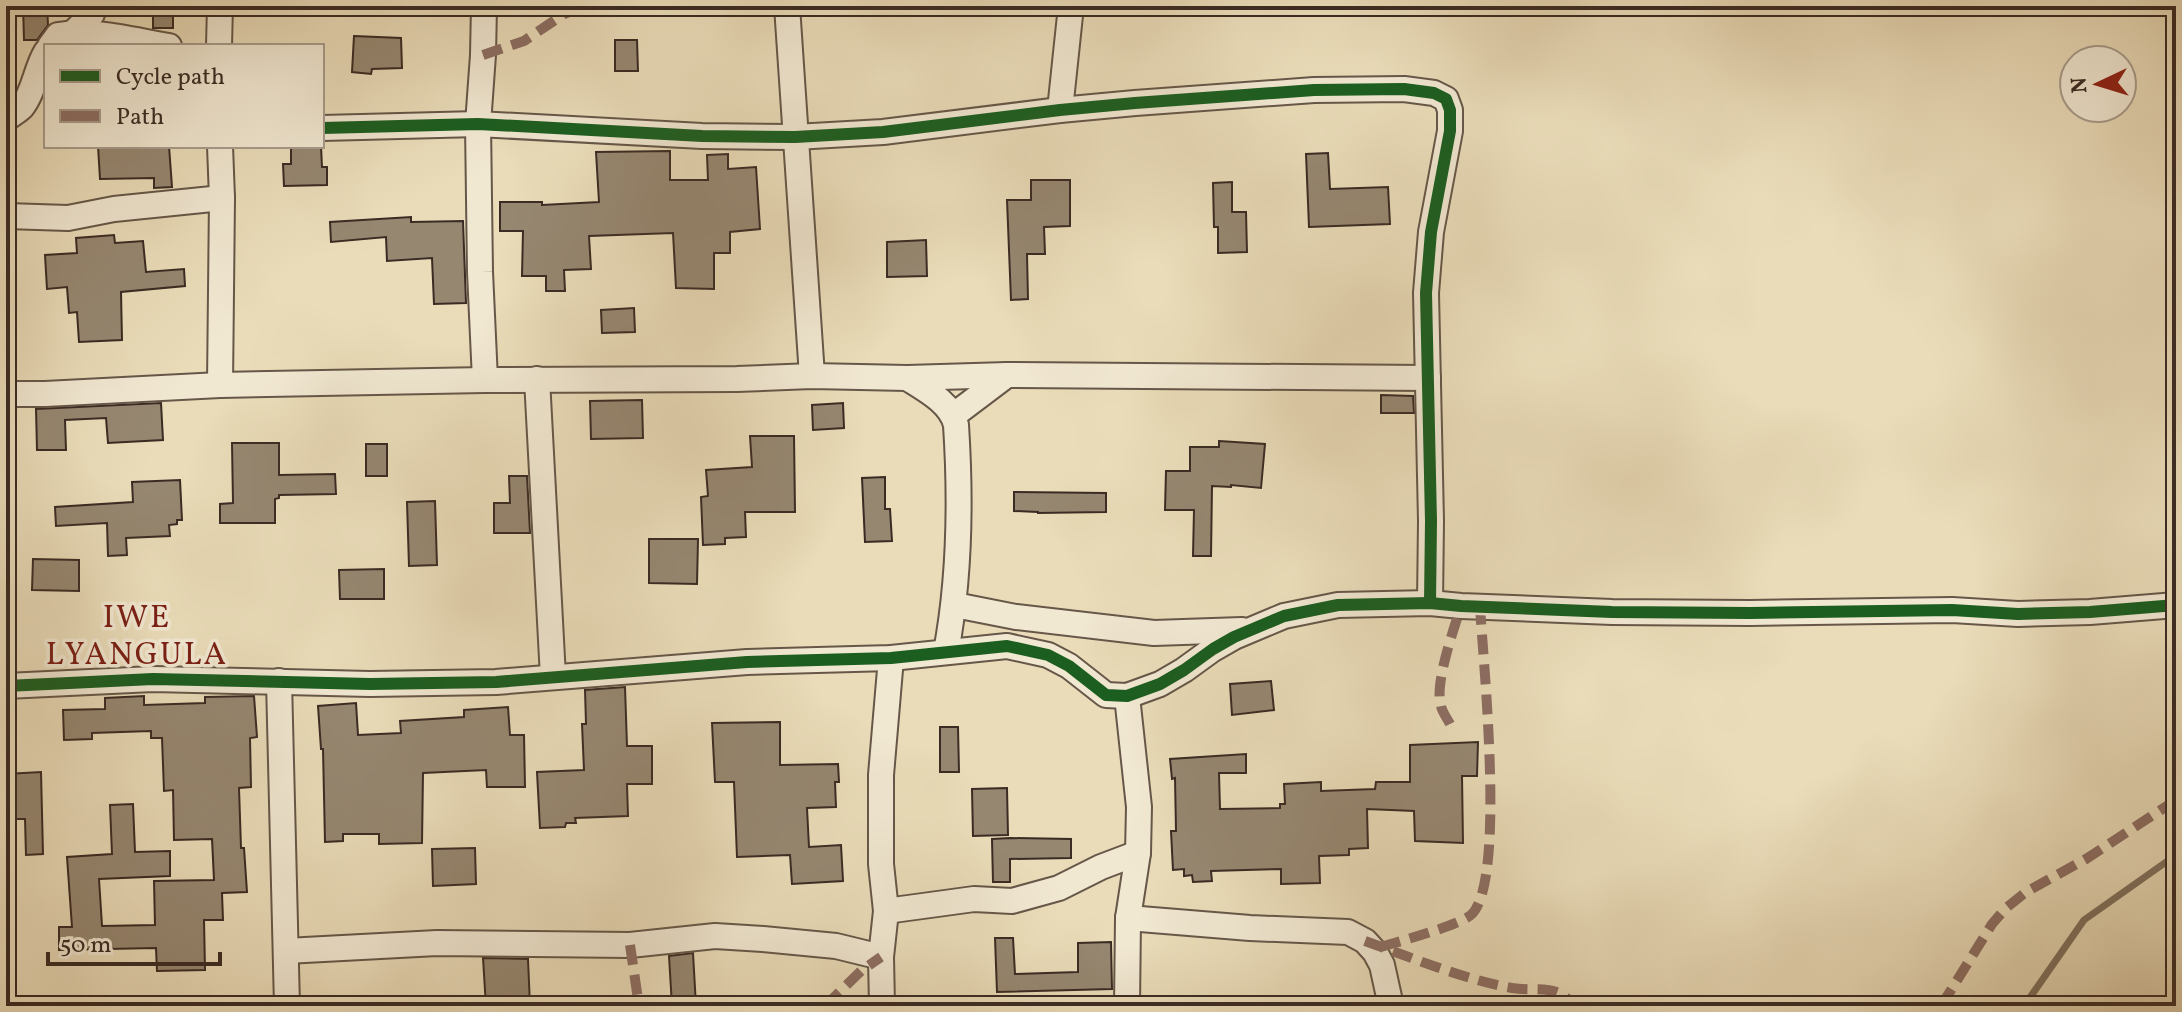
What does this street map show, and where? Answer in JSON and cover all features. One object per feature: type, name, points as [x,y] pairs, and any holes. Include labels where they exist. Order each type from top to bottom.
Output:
[{"type":"street","points":[[74,32],[92,14],[94,6]]},
{"type":"street","points":[[219,44],[220,6]]},
{"type":"street","points":[[484,6],[478,124],[485,380]]},
{"type":"street","points":[[787,6],[812,376]]},
{"type":"street","points":[[1060,110],[1071,6]]},
{"type":"street","points":[[51,44],[58,35],[74,32],[99,33],[158,44]]},
{"type":"street","points":[[6,119],[22,106],[44,56]]},
{"type":"street","points":[[324,128],[478,124],[702,136],[795,137],[883,132],[1060,110],[1314,90],[1369,88],[1434,93],[1446,99],[1450,110],[1450,131],[1431,232],[1426,293],[1430,603]]},
{"type":"street","points":[[220,148],[220,385]]},
{"type":"street","points":[[6,216],[68,218],[114,209],[222,198]]},
{"type":"street","points":[[6,394],[220,385],[537,379],[1007,375],[1428,378]]},
{"type":"street","points":[[954,415],[1007,375]]},
{"type":"street","points":[[907,378],[936,397],[954,415],[960,525],[955,605],[946,652]]},
{"type":"street","points":[[537,379],[553,677]]},
{"type":"street","points":[[6,686],[153,679],[370,684],[496,682],[747,662],[891,658],[1007,646],[1048,655],[1069,666],[1106,695],[1127,696],[1160,684],[1213,649],[1251,630],[1284,616],[1338,605],[1430,603],[1668,613],[1952,610],[2032,614],[2176,605]]},
{"type":"street","points":[[955,605],[1016,617],[1154,633],[1251,630]]},
{"type":"street","points":[[882,1006],[881,957],[886,911],[881,864],[881,775],[891,658]]},
{"type":"street","points":[[279,681],[287,1006]]},
{"type":"street","points":[[1127,696],[1139,807],[1138,853],[1128,918],[1127,1006]]},
{"type":"street","points":[[886,911],[974,899],[1012,901],[1059,888],[1138,853]]},
{"type":"street","points":[[1128,918],[1348,932],[1365,941],[1375,952],[1382,965],[1391,1006]]},
{"type":"street","points":[[286,951],[437,943],[630,945],[715,936],[836,946],[881,957]]},
{"type":"building","points":[[23,6],[47,6],[48,25],[37,40],[24,40]]},
{"type":"building","points":[[153,6],[173,6],[173,28],[153,28]]},
{"type":"building","points":[[354,36],[401,38],[402,68],[372,69],[371,74],[352,72]]},
{"type":"building","points":[[615,40],[637,40],[638,71],[615,71]]},
{"type":"building","points":[[98,148],[169,148],[172,187],[154,188],[154,178],[100,179]]},
{"type":"building","points":[[291,148],[321,148],[322,167],[327,167],[327,185],[284,186],[283,164],[291,164]]},
{"type":"building","points":[[670,151],[670,180],[708,180],[707,155],[728,154],[728,169],[756,167],[760,229],[730,232],[730,253],[714,253],[714,289],[676,288],[673,233],[589,236],[591,269],[564,270],[565,291],[546,291],[546,276],[522,276],[523,231],[500,231],[500,202],[542,202],[542,205],[599,202],[596,152]]},
{"type":"building","points":[[1328,153],[1330,189],[1388,187],[1390,224],[1309,227],[1306,154]]},
{"type":"building","points":[[1031,180],[1070,180],[1070,226],[1044,227],[1045,254],[1027,254],[1028,299],[1011,300],[1007,200],[1031,200]]},
{"type":"building","points":[[1232,182],[1232,212],[1246,212],[1247,252],[1218,253],[1213,183]]},
{"type":"building","points":[[411,217],[411,222],[463,221],[466,303],[434,304],[432,258],[387,261],[386,237],[331,242],[330,222]]},
{"type":"building","points":[[114,235],[115,243],[143,241],[146,272],[184,269],[185,286],[121,292],[122,340],[79,342],[77,312],[69,313],[67,287],[47,289],[45,255],[77,253],[76,238]]},
{"type":"building","points":[[926,240],[927,276],[887,277],[887,242]]},
{"type":"building","points":[[634,308],[635,332],[602,333],[601,310]]},
{"type":"building","points":[[1381,395],[1413,396],[1414,413],[1381,413]]},
{"type":"building","points":[[642,400],[643,438],[591,439],[590,401]]},
{"type":"building","points":[[161,403],[163,440],[108,443],[106,418],[65,420],[66,450],[37,450],[36,409]]},
{"type":"building","points":[[843,403],[844,428],[813,430],[812,405]]},
{"type":"building","points":[[750,436],[794,436],[795,512],[745,512],[746,537],[725,538],[725,544],[703,545],[701,497],[708,496],[706,470],[752,467]]},
{"type":"building","points":[[1219,441],[1265,444],[1261,488],[1212,486],[1211,556],[1193,556],[1194,510],[1165,510],[1166,471],[1190,471],[1190,447],[1219,447]]},
{"type":"building","points":[[232,443],[279,443],[279,475],[335,474],[336,494],[279,495],[275,499],[275,523],[220,523],[220,504],[233,503]]},
{"type":"building","points":[[366,444],[387,444],[387,476],[366,476]]},
{"type":"building","points":[[509,476],[527,476],[530,533],[494,533],[494,503],[510,503]]},
{"type":"building","points":[[885,477],[885,509],[890,509],[892,541],[865,542],[862,478]]},
{"type":"building","points":[[180,480],[182,520],[169,525],[170,536],[126,538],[127,555],[108,556],[107,523],[56,526],[55,507],[133,502],[132,482]]},
{"type":"building","points":[[1014,492],[1106,493],[1106,512],[1014,511]]},
{"type":"building","points":[[435,501],[437,565],[409,566],[407,502]]},
{"type":"building","points":[[649,539],[698,539],[697,584],[649,583]]},
{"type":"building","points":[[33,559],[79,560],[79,591],[32,590]]},
{"type":"building","points":[[384,569],[384,599],[340,599],[339,570]]},
{"type":"building","points":[[1271,681],[1274,710],[1232,715],[1230,684]]},
{"type":"building","points":[[625,687],[627,746],[652,746],[652,784],[627,784],[628,816],[575,818],[576,823],[566,823],[565,827],[540,828],[537,772],[584,770],[582,724],[586,724],[585,690]]},
{"type":"building","points":[[144,696],[144,705],[205,703],[205,697],[254,696],[257,737],[250,738],[251,787],[239,788],[241,848],[244,848],[247,892],[222,893],[223,920],[204,920],[205,970],[157,971],[156,948],[59,950],[59,927],[72,927],[67,857],[112,854],[110,805],[133,804],[135,852],[170,851],[170,876],[99,879],[102,926],[155,925],[154,881],[214,880],[212,839],[174,840],[173,790],[164,791],[162,738],[151,738],[151,731],[92,733],[92,739],[64,740],[63,710],[105,709],[105,698]]},
{"type":"building","points":[[356,703],[358,735],[401,733],[400,721],[464,717],[464,710],[508,707],[510,735],[524,735],[525,787],[487,787],[486,770],[423,773],[422,843],[379,844],[379,834],[343,834],[343,841],[325,842],[323,749],[318,706]]},
{"type":"building","points":[[780,722],[780,765],[838,764],[836,807],[807,808],[809,847],[841,845],[843,881],[792,884],[790,855],[737,857],[734,782],[715,782],[712,723]]},
{"type":"building","points":[[940,727],[958,727],[959,772],[940,772]]},
{"type":"building","points":[[1478,742],[1477,776],[1462,776],[1463,843],[1415,841],[1414,811],[1367,809],[1368,848],[1349,849],[1349,855],[1319,856],[1320,883],[1281,884],[1281,869],[1211,871],[1212,881],[1193,882],[1192,875],[1184,876],[1184,869],[1173,870],[1171,831],[1176,831],[1175,778],[1172,779],[1170,759],[1246,754],[1246,773],[1219,773],[1220,809],[1280,808],[1280,804],[1285,804],[1284,784],[1321,782],[1321,791],[1375,789],[1376,782],[1410,782],[1410,745]]},
{"type":"building","points":[[41,772],[43,854],[26,855],[25,819],[6,819],[6,774]]},
{"type":"building","points":[[1007,788],[1008,835],[973,836],[972,789]]},
{"type":"building","points":[[992,839],[1071,839],[1071,858],[1010,859],[1010,882],[993,882]]},
{"type":"building","points":[[475,848],[476,884],[433,886],[432,849]]},
{"type":"building","points":[[995,938],[1013,938],[1015,974],[1078,972],[1078,943],[1111,942],[1112,989],[997,992]]},
{"type":"building","points":[[693,953],[696,1006],[672,1006],[669,956]]},
{"type":"building","points":[[483,958],[528,959],[530,1006],[486,1006]]},
{"type":"waterway","points":[[2024,1006],[2084,920],[2176,855]]},
{"type":"marked path","points":[[483,55],[524,41],[564,14],[584,6]]},
{"type":"marked path","points":[[1450,724],[1442,708],[1440,684],[1461,606]]},
{"type":"marked path","points":[[1381,947],[1466,918],[1472,914],[1482,893],[1488,859],[1490,768],[1480,606]]},
{"type":"marked path","points":[[1941,1006],[1992,924],[2006,908],[2026,892],[2086,859],[2176,800]]},
{"type":"marked path","points":[[1365,941],[1475,979],[1512,988],[1554,991],[1574,1006]]},
{"type":"marked path","points":[[630,945],[639,1006]]},
{"type":"marked path","points":[[825,1006],[862,970],[881,957]]},
{"type":"cycle path","points":[[324,128],[478,124],[702,136],[795,137],[883,132],[1135,103],[1314,90],[1404,89],[1434,93],[1446,99],[1450,110],[1450,131],[1431,232],[1426,293],[1430,603]]},
{"type":"cycle path","points":[[6,686],[153,679],[370,684],[496,682],[747,662],[891,658],[1007,646],[1048,655],[1069,666],[1106,695],[1127,696],[1160,684],[1234,637],[1284,616],[1338,605],[1430,603],[1612,612],[1952,610],[2018,614],[2176,605]]},
{"type":"district","name":"IWE LYANGULA","points":[[137,638]]}]
